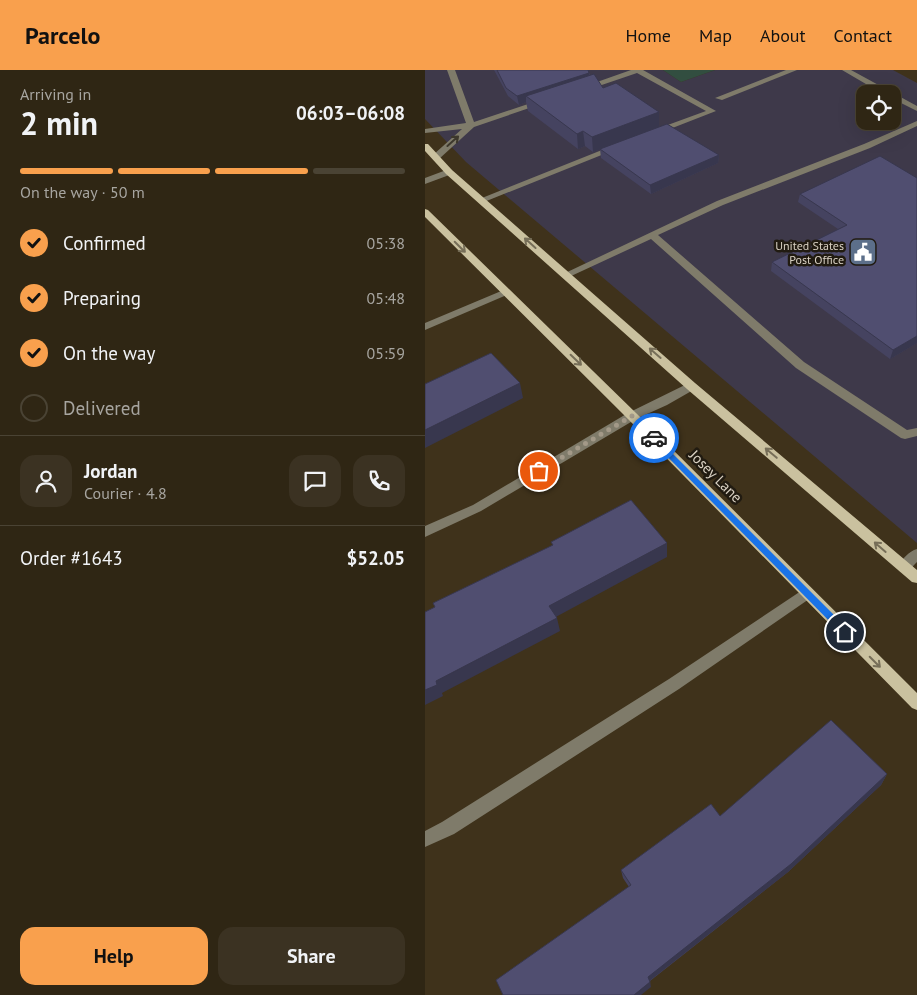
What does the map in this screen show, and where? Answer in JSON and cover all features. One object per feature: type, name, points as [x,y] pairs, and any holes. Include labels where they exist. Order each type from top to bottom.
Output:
[{"type":"main road","points":[[425,146],[449,172],[691,386],[917,578]]},
{"type":"main road","name":"Josey Lane","points":[[425,212],[632,416],[917,704]]},
{"type":"street","points":[[451,70],[471,125]]},
{"type":"street","points":[[573,92],[638,70],[711,111],[647,136]]},
{"type":"street","points":[[719,98],[793,70]]},
{"type":"street","points":[[846,70],[873,85]]},
{"type":"street","points":[[425,131],[471,125],[555,98]]},
{"type":"street","points":[[901,100],[917,109]]},
{"type":"street","points":[[566,275],[720,203],[867,146],[917,122]]},
{"type":"street","points":[[435,157],[471,125]]},
{"type":"street","points":[[481,200],[619,146]]},
{"type":"street","points":[[425,181],[449,172]]},
{"type":"street","points":[[652,235],[800,365],[905,435],[917,432]]},
{"type":"street","points":[[425,327],[506,292]]},
{"type":"street","points":[[425,532],[477,508],[632,416],[663,402],[691,386]]},
{"type":"street","points":[[904,567],[917,554]]},
{"type":"street","points":[[425,839],[448,828],[674,684],[807,592]]},
{"type":"shaded area","points":[[425,70],[663,70],[681,82],[715,70],[893,70],[917,83],[917,543],[466,162],[425,119]]},
{"type":"green space","points":[[663,70],[715,70],[681,82]]},
{"type":"building","points":[[497,70],[588,70],[589,73],[517,96],[506,88]]},
{"type":"building","points":[[594,74],[603,88],[616,83],[659,112],[592,137],[583,131],[577,134],[526,96]]},
{"type":"building","points":[[667,124],[719,155],[650,185],[600,149]]},
{"type":"building","name":"United States Post Office","points":[[880,156],[917,178],[917,336],[893,350],[772,262],[847,225],[800,194]]},
{"type":"building","points":[[491,353],[520,383],[425,430],[425,384]]},
{"type":"building","points":[[631,500],[667,543],[549,606],[557,618],[436,681],[437,685],[425,690],[425,612],[435,607],[433,603],[553,545],[551,542]]},
{"type":"building","points":[[831,720],[887,774],[791,864],[648,977],[650,982],[634,995],[503,995],[496,980],[631,885],[621,870],[711,804],[720,816]]},
{"type":"way so far","points":[[539,471],[632,416],[654,438]]},
{"type":"place","name":"United States Post Office","points":[[863,252]]},
{"type":"route","points":[[654,438],[845,632]]}]
